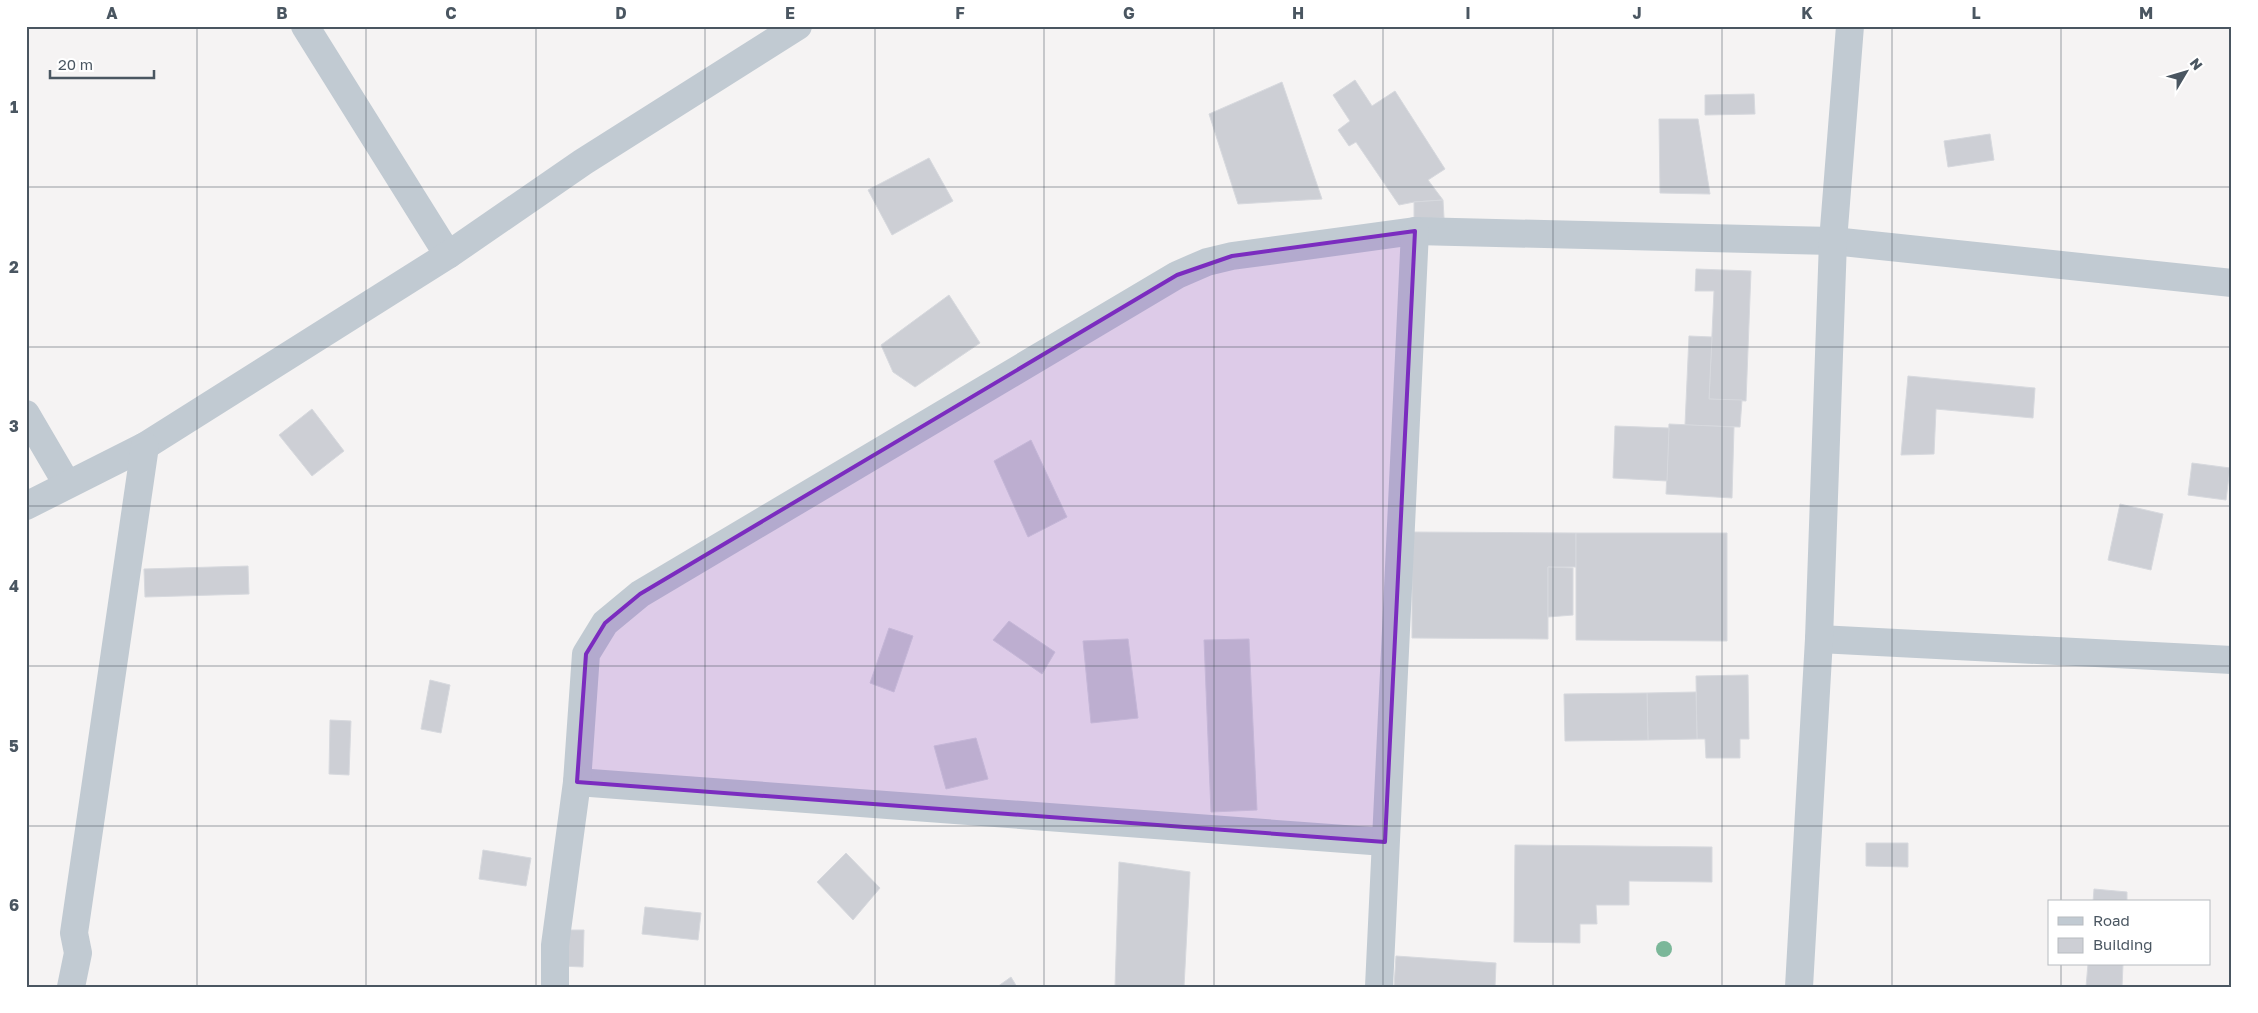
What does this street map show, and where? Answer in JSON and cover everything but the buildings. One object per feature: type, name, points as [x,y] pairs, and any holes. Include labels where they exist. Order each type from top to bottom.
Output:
[{"type":"street","points":[[305,26],[448,256]]},
{"type":"street","points":[[26,506],[145,446],[448,256],[770,34],[798,26]]},
{"type":"street","points":[[1799,987],[1818,639],[1833,241],[1850,26]]},
{"type":"street","points":[[1379,987],[1416,231]]},
{"type":"street","points":[[555,987],[555,945],[577,782],[586,654],[605,623],[640,594],[1177,275],[1207,262],[1232,256],[1416,231],[1833,241],[2232,284]]},
{"type":"street","points":[[26,414],[67,484]]},
{"type":"street","points":[[71,987],[78,953],[74,933],[145,446]]},
{"type":"street","points":[[1818,639],[2232,660]]},
{"type":"street","points":[[577,782],[1385,842]]},
{"type":"highlighted area","points":[[1415,231],[1385,842],[577,782],[586,654],[605,623],[640,594],[1177,275],[1232,256]]}]
